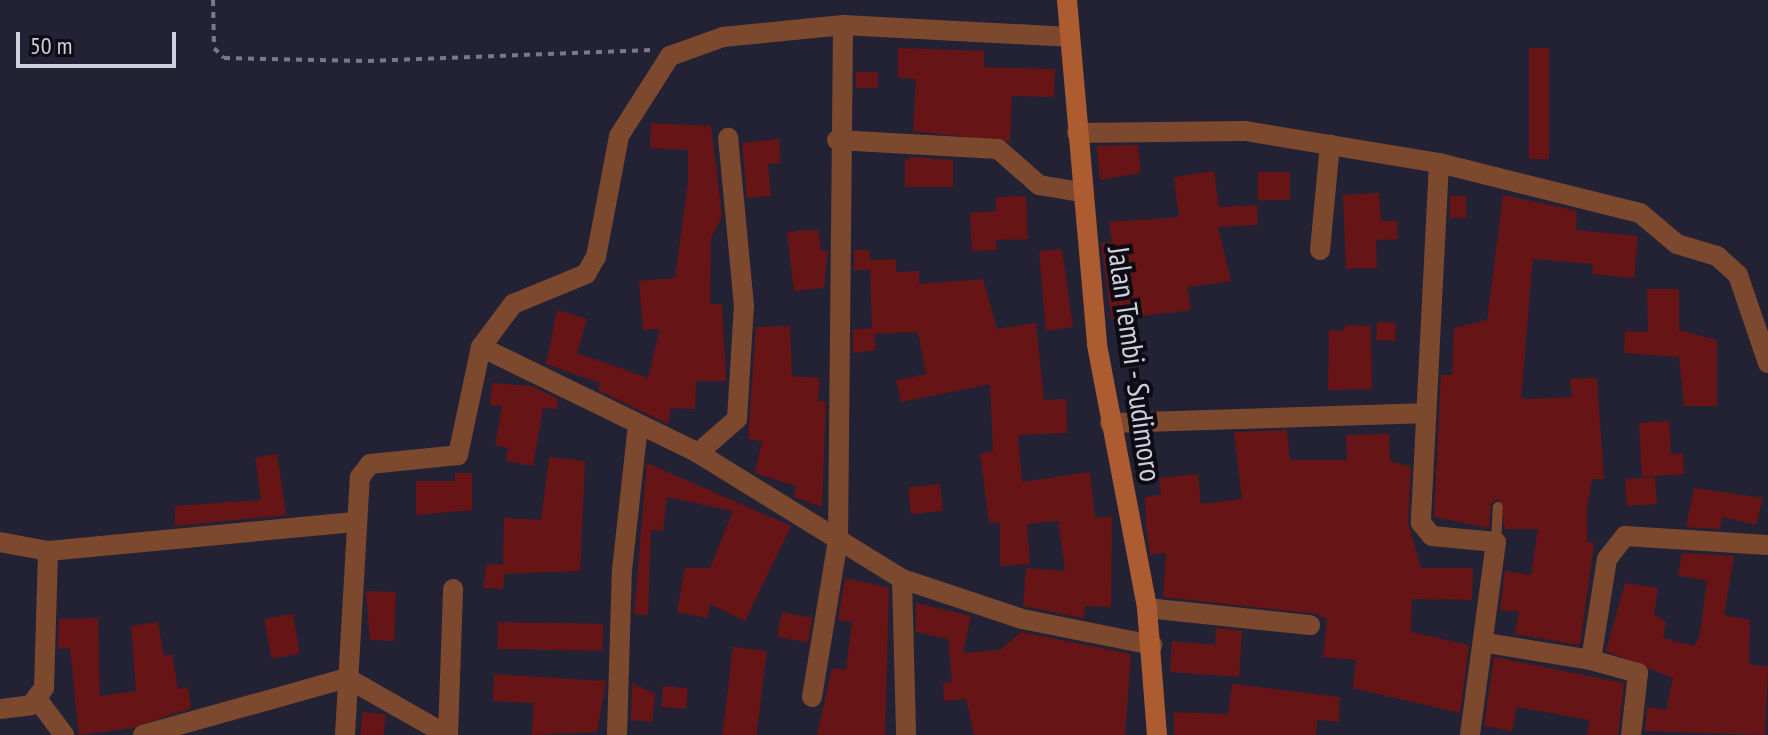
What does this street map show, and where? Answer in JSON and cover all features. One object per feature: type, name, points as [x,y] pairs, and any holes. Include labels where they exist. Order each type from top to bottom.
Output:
[{"type":"main road","name":"Jalan Tembi - Sudimoro","points":[[1067,0],[1081,192],[1110,423],[1147,608],[1157,735]]},
{"type":"street","points":[[345,735],[352,522],[360,477],[370,464],[458,455],[481,347],[513,304],[586,274],[596,257],[619,136],[670,56],[723,37],[843,25],[1070,37]]},
{"type":"street","points":[[812,697],[838,540],[837,140],[843,25]]},
{"type":"street","points":[[1077,133],[1245,131],[1439,163],[1640,213],[1677,244],[1717,256],[1738,275],[1768,363]]},
{"type":"street","points":[[698,453],[737,419],[744,306],[728,138]]},
{"type":"street","points":[[837,140],[998,149],[1039,185],[1081,192]]},
{"type":"street","points":[[1320,250],[1330,144]]},
{"type":"street","points":[[1439,163],[1422,413],[1424,531],[1496,542],[1487,643],[1470,735]]},
{"type":"street","points":[[481,347],[698,453],[902,579],[1022,619],[1152,645]]},
{"type":"street","points":[[1110,423],[1422,413]]},
{"type":"street","points":[[617,735],[622,570],[638,426]]},
{"type":"street","points":[[0,542],[48,551],[352,522]]},
{"type":"street","points":[[1591,660],[1607,559],[1625,536],[1768,545]]},
{"type":"street","points":[[48,551],[38,700],[64,735]]},
{"type":"street","points":[[902,579],[906,735]]},
{"type":"street","points":[[143,735],[347,678],[448,735],[453,589]]},
{"type":"street","points":[[1147,608],[1310,625]]},
{"type":"street","points":[[1487,643],[1591,660],[1638,673],[1631,735]]},
{"type":"street","points":[[0,709],[38,700]]},
{"type":"lane","points":[[1496,542],[1498,507]]},
{"type":"path","points":[[213,0],[214,48],[224,58],[368,61],[649,49]]},
{"type":"building","points":[[898,48],[984,51],[984,67],[1055,69],[1054,97],[1012,96],[1010,142],[913,131],[916,79],[898,78]]},
{"type":"building","points":[[1529,48],[1549,48],[1549,159],[1529,159]]},
{"type":"building","points":[[856,72],[878,72],[878,88],[856,88]]},
{"type":"building","points":[[651,123],[711,126],[722,216],[711,238],[710,304],[722,304],[726,381],[696,381],[695,409],[671,408],[668,424],[598,390],[600,383],[546,364],[557,310],[587,319],[577,353],[648,378],[660,329],[643,330],[639,281],[675,278],[688,182],[688,150],[650,148]]},
{"type":"building","points":[[779,139],[781,163],[768,164],[771,196],[747,198],[742,143]]},
{"type":"building","points":[[1138,145],[1141,173],[1100,180],[1097,146]]},
{"type":"building","points":[[912,157],[953,160],[953,187],[905,187],[905,161]]},
{"type":"building","points":[[1214,171],[1219,207],[1257,205],[1258,225],[1218,227],[1231,281],[1187,287],[1191,310],[1112,320],[1101,243],[1112,242],[1109,222],[1179,217],[1174,177]]},
{"type":"building","points":[[1258,172],[1290,172],[1290,200],[1258,200]]},
{"type":"building","points":[[1379,193],[1381,221],[1397,221],[1398,239],[1376,240],[1377,268],[1346,269],[1343,195]]},
{"type":"building","points":[[1503,195],[1577,211],[1576,230],[1638,236],[1634,278],[1592,274],[1593,264],[1533,259],[1521,399],[1572,397],[1570,379],[1597,378],[1604,479],[1592,479],[1587,508],[1587,542],[1594,543],[1580,645],[1515,634],[1519,612],[1500,610],[1505,571],[1531,575],[1538,529],[1505,529],[1499,499],[1491,503],[1489,528],[1434,517],[1441,375],[1452,375],[1454,328],[1487,320]]},
{"type":"building","points":[[1026,196],[1028,239],[996,240],[997,250],[972,251],[970,213],[996,211],[996,197]]},
{"type":"building","points":[[1450,196],[1466,196],[1466,218],[1450,218]]},
{"type":"building","points":[[818,229],[821,251],[828,251],[824,288],[794,291],[787,232]]},
{"type":"building","points":[[1062,249],[1073,327],[1046,331],[1039,251]]},
{"type":"building","points":[[854,250],[869,250],[870,260],[896,259],[896,272],[919,271],[919,284],[983,279],[997,329],[1036,323],[1044,400],[1066,399],[1067,433],[1018,435],[1022,482],[1090,472],[1095,518],[1112,516],[1111,607],[1085,606],[1084,618],[1023,606],[1026,568],[1065,571],[1058,521],[1027,524],[1030,564],[1000,566],[1000,523],[989,522],[980,453],[993,452],[990,384],[901,402],[896,380],[926,374],[918,332],[874,334],[876,350],[853,353],[853,330],[872,328],[870,270],[854,270]]},
{"type":"building","points":[[1647,289],[1679,289],[1679,330],[1717,340],[1717,406],[1684,406],[1679,357],[1624,353],[1625,331],[1648,332]]},
{"type":"building","points":[[1377,322],[1396,323],[1395,341],[1376,340]]},
{"type":"building","points":[[1345,325],[1371,326],[1372,389],[1328,390],[1329,330],[1344,331]]},
{"type":"building","points":[[790,326],[792,376],[820,378],[818,401],[826,402],[822,507],[794,497],[796,486],[755,473],[762,441],[748,439],[756,327]]},
{"type":"building","points":[[492,383],[532,386],[558,399],[557,409],[543,408],[533,466],[506,461],[508,448],[495,445],[502,406],[490,405]]},
{"type":"building","points":[[1669,421],[1671,454],[1683,454],[1684,474],[1642,477],[1639,423]]},
{"type":"building","points":[[1287,430],[1290,460],[1347,460],[1346,435],[1389,434],[1390,461],[1411,467],[1408,522],[1421,568],[1473,568],[1472,600],[1412,599],[1411,632],[1469,645],[1460,713],[1353,688],[1356,660],[1323,657],[1327,619],[1317,614],[1163,597],[1166,553],[1150,555],[1145,497],[1161,495],[1159,478],[1198,474],[1201,504],[1242,499],[1234,432]]},
{"type":"building","points":[[277,454],[286,515],[175,526],[175,506],[261,500],[255,458]]},
{"type":"building","points":[[549,457],[585,461],[580,571],[504,574],[503,589],[483,588],[487,564],[503,565],[504,518],[541,520]]},
{"type":"building","points":[[647,463],[791,526],[745,621],[710,604],[708,618],[677,612],[685,568],[710,568],[733,511],[667,497],[663,531],[651,530],[648,615],[634,614]]},
{"type":"building","points":[[455,473],[472,473],[472,510],[416,515],[416,481],[455,481]]},
{"type":"building","points":[[1655,477],[1657,504],[1627,506],[1625,479]]},
{"type":"building","points":[[940,484],[943,511],[911,514],[908,487]]},
{"type":"building","points":[[1694,488],[1763,498],[1756,525],[1722,517],[1720,529],[1686,527]]},
{"type":"building","points":[[1682,553],[1734,556],[1724,615],[1750,620],[1749,664],[1768,667],[1765,735],[1645,731],[1647,707],[1666,710],[1673,678],[1606,651],[1625,583],[1658,588],[1654,615],[1666,622],[1663,638],[1693,646],[1699,639],[1707,581],[1678,575]]},
{"type":"building","points":[[845,578],[889,588],[885,735],[817,735],[832,668],[846,670],[852,622],[838,620]]},
{"type":"building","points":[[366,591],[396,592],[394,641],[370,640]]},
{"type":"building","points":[[916,603],[971,616],[963,653],[1000,650],[1021,632],[1131,654],[1125,735],[974,735],[966,699],[944,701],[943,683],[952,682],[948,639],[916,632]]},
{"type":"building","points":[[782,612],[812,618],[808,642],[777,637]]},
{"type":"building","points":[[293,614],[300,653],[271,658],[264,619]]},
{"type":"building","points":[[98,618],[100,696],[136,691],[131,626],[158,622],[164,656],[172,654],[178,689],[188,687],[191,708],[132,728],[79,735],[70,648],[58,649],[59,619]]},
{"type":"building","points":[[498,622],[603,624],[603,651],[498,649]]},
{"type":"building","points":[[1216,628],[1242,631],[1239,677],[1170,672],[1172,641],[1215,645]]},
{"type":"building","points":[[733,647],[767,651],[756,735],[722,735]]},
{"type":"building","points":[[1494,657],[1624,683],[1618,735],[1587,735],[1590,720],[1517,707],[1512,731],[1484,726]]},
{"type":"building","points":[[494,674],[606,681],[597,732],[532,735],[533,703],[493,701]]},
{"type":"building","points":[[632,683],[655,694],[652,722],[631,720]]},
{"type":"building","points":[[1232,684],[1340,697],[1339,722],[1317,720],[1316,735],[1174,735],[1174,712],[1228,714]]},
{"type":"building","points":[[663,686],[688,688],[686,709],[661,707]]},
{"type":"building","points":[[363,712],[386,715],[383,735],[360,735]]}]
